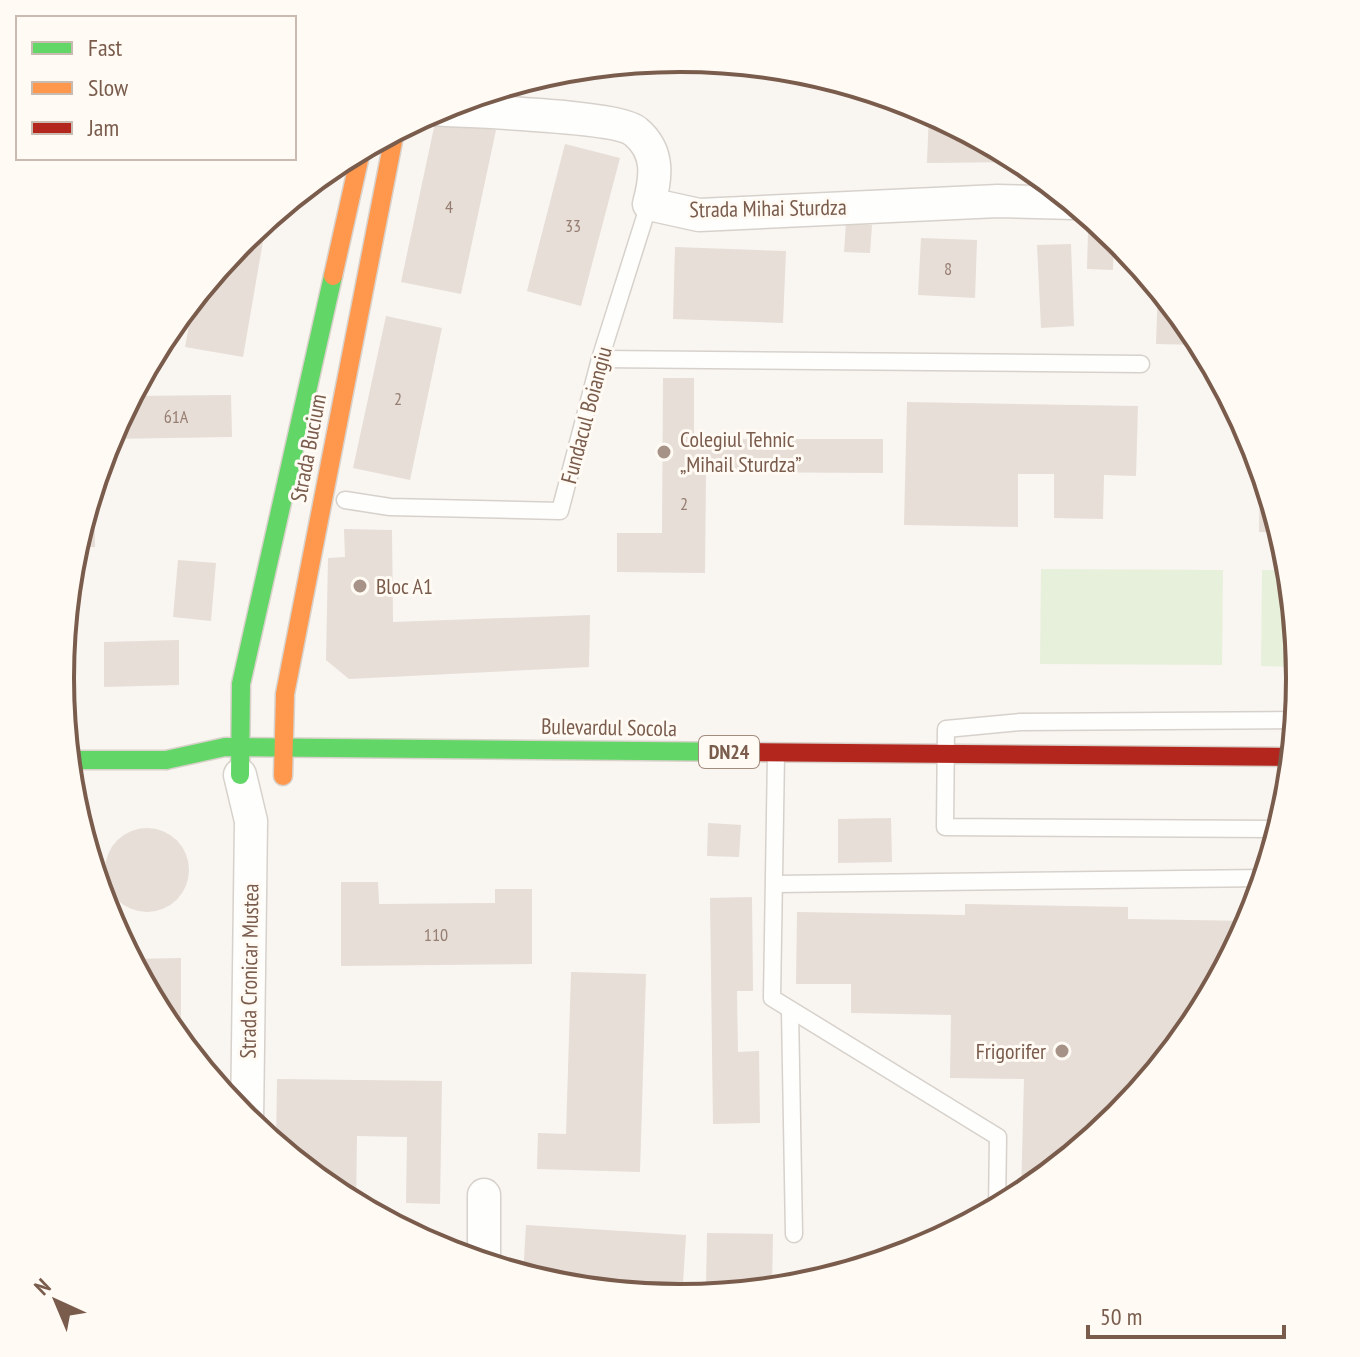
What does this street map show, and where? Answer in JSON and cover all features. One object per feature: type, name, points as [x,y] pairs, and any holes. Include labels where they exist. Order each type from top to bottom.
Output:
[{"type":"main road","name":"Strada Bucium","points":[[256,769],[285,694],[392,145]]},
{"type":"main road","name":"Strada Bucium","points":[[256,769],[241,684],[358,165]]},
{"type":"main road","name":"Bulevardul Socola","points":[[80,765],[166,760],[256,769],[776,753],[1281,757]]},
{"type":"main road","name":"Bulevardul Socola","points":[[166,760],[256,769]]},
{"type":"street","points":[[466,111],[606,122],[634,130],[652,152],[656,178],[649,204]]},
{"type":"street","name":"Strada Mihai Sturdza","points":[[649,204],[699,215],[998,201],[1056,203]]},
{"type":"street","name":"Strada Cronicar Mustea","points":[[247,1103],[251,821],[256,769]]},
{"type":"street","points":[[484,1195],[484,1253]]},
{"type":"lane","name":"Fundacul Boiangiu","points":[[345,500],[390,507],[560,511],[600,359],[649,204]]},
{"type":"lane","points":[[600,359],[1141,364]]},
{"type":"lane","points":[[1267,829],[945,827],[946,729],[1020,722],[1285,720]]},
{"type":"lane","points":[[776,753],[772,998],[998,1137],[997,1195]]},
{"type":"lane","points":[[776,884],[1252,878]]},
{"type":"lane","points":[[790,1010],[794,1234]]},
{"type":"green space","points":[[1041,569],[1223,570],[1222,665],[1040,664]]},
{"type":"green space","points":[[1262,570],[1277,570],[1286,667],[1261,666]]},
{"type":"building","points":[[444,120],[496,130],[461,294],[401,282],[435,124]]},
{"type":"building","points":[[928,126],[998,162],[927,163]]},
{"type":"building","points":[[565,144],[620,158],[581,306],[527,291]]},
{"type":"building","points":[[846,223],[872,225],[870,253],[844,252]]},
{"type":"building","points":[[1090,232],[1113,255],[1113,270],[1087,269]]},
{"type":"building","points":[[263,238],[243,357],[185,347],[189,323],[199,309]]},
{"type":"building","points":[[921,238],[977,240],[975,298],[918,295]]},
{"type":"building","points":[[1071,244],[1074,326],[1041,328],[1037,245]]},
{"type":"building","points":[[675,247],[786,251],[783,323],[673,319]]},
{"type":"building","points":[[1157,305],[1186,345],[1156,344]]},
{"type":"building","points":[[386,316],[442,328],[410,480],[353,468]]},
{"type":"building","name":"Colegiul Tehnic „Mihail Sturdza”","points":[[663,378],[694,378],[694,439],[883,439],[883,473],[706,472],[705,573],[617,572],[617,533],[662,533]]},
{"type":"building","points":[[231,395],[232,437],[123,439],[144,396]]},
{"type":"building","points":[[907,402],[1138,406],[1136,476],[1104,475],[1103,519],[1054,518],[1054,474],[1018,474],[1018,527],[904,525]]},
{"type":"building","points":[[1259,501],[1268,532],[1259,532]]},
{"type":"building","points":[[95,519],[95,547],[88,547]]},
{"type":"building","name":"Bloc A1","points":[[344,529],[392,530],[393,622],[590,615],[589,667],[349,679],[326,660],[328,558],[345,557]]},
{"type":"building","points":[[178,560],[216,563],[211,621],[173,617]]},
{"type":"building","points":[[179,640],[179,685],[104,687],[104,642]]},
{"type":"building","points":[[891,818],[892,862],[838,863],[838,819]]},
{"type":"building","points":[[708,823],[741,825],[739,857],[707,856]]},
{"type":"building","points":[[147,828],[163,831],[177,840],[188,862],[186,886],[177,900],[163,909],[147,912],[131,909],[117,900],[105,870],[108,854],[117,840],[131,831]]},
{"type":"building","points":[[341,882],[378,882],[379,904],[495,903],[495,889],[532,889],[532,964],[341,966]]},
{"type":"building","points":[[752,897],[753,991],[737,991],[738,1052],[759,1051],[760,1123],[713,1124],[710,898]]},
{"type":"building","name":"Frigorifer","points":[[965,904],[1128,907],[1128,919],[1236,921],[1205,982],[1161,1048],[1109,1107],[1021,1180],[1024,1079],[950,1078],[951,1015],[851,1013],[851,984],[796,984],[797,912],[965,915]]},
{"type":"building","points":[[181,958],[181,1022],[155,982],[142,959]]},
{"type":"building","points":[[571,972],[646,974],[640,1172],[537,1169],[538,1133],[566,1134]]},
{"type":"building","points":[[277,1079],[442,1081],[440,1204],[406,1203],[407,1137],[357,1136],[356,1191],[311,1160],[276,1130]]},
{"type":"building","points":[[526,1225],[686,1235],[683,1285],[601,1280],[524,1264]]},
{"type":"building","points":[[707,1233],[773,1234],[772,1278],[706,1284]]},
{"type":"traffic: fast","points":[[240,775],[241,684],[333,276]]},
{"type":"traffic: fast","points":[[166,760],[225,747],[745,752]]},
{"type":"traffic: fast","points":[[79,760],[166,760]]},
{"type":"traffic: slow","points":[[283,776],[285,694],[392,145]]},
{"type":"traffic: slow","points":[[333,276],[358,165]]},
{"type":"traffic: jam","points":[[745,752],[1281,757]]},
{"type":"place","name":"Colegiul Tehnic „Mihail Sturdza”","points":[[664,452]]},
{"type":"place","name":"Bloc A1","points":[[360,586]]},
{"type":"place","name":"Frigorifer","points":[[1062,1051]]}]
